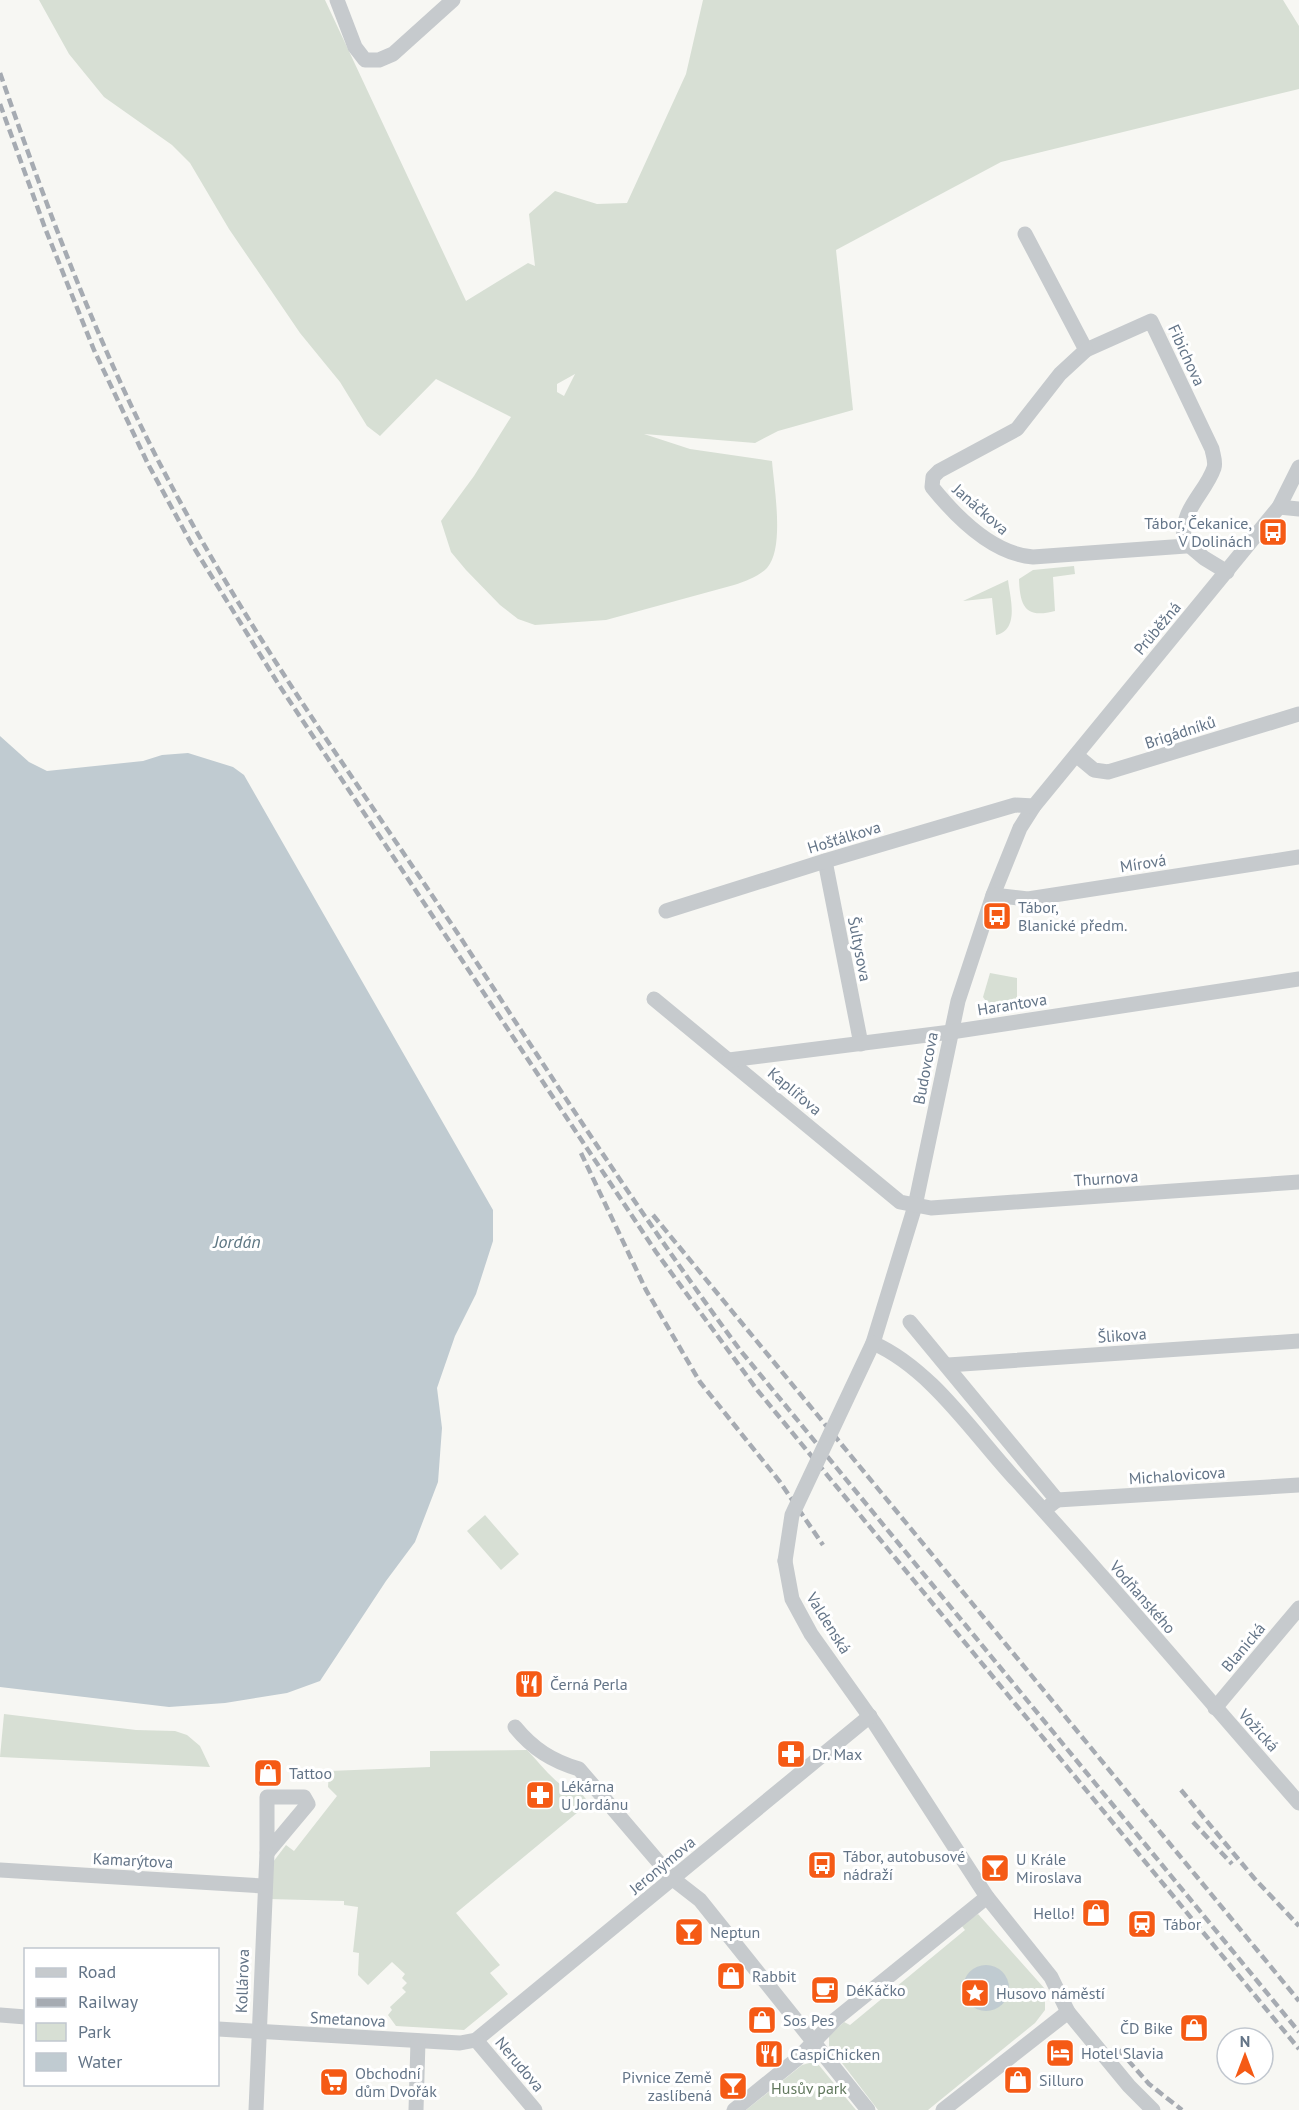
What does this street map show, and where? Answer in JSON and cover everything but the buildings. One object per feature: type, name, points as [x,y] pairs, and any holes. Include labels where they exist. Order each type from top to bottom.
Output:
[{"type":"street","points":[[337,0],[356,47],[365,60],[379,60],[393,54],[453,0]]},
{"type":"street","points":[[1026,234],[1086,350]]},
{"type":"street","name":"Fibichova","points":[[1086,350],[1151,321],[1212,449],[1214,460],[1213,469],[1191,506],[1184,535],[1186,546]]},
{"type":"street","name":"Janáčkova","points":[[1086,350],[1060,374],[1017,429],[939,471],[933,477],[932,487],[969,525],[1003,551],[1017,556],[1033,557],[1186,546]]},
{"type":"street","name":"Průběžná","points":[[1034,806],[1279,507],[1299,467]]},
{"type":"street","points":[[1279,507],[1299,508]]},
{"type":"street","points":[[1186,546],[1227,572]]},
{"type":"street","name":"Brigádníků","points":[[1076,755],[1094,770],[1108,772],[1299,714]]},
{"type":"street","name":"Hošťálkova","points":[[666,911],[1015,805],[1034,806]]},
{"type":"street","name":"Budovcova","points":[[873,1343],[915,1206],[951,1032],[993,895],[1020,828],[1034,806]]},
{"type":"street","name":"Mírová","points":[[993,895],[1028,899],[1299,857]]},
{"type":"street","name":"Šultysova","points":[[825,861],[861,1044]]},
{"type":"street","name":"Harantova","points":[[729,1060],[951,1032],[1299,979]]},
{"type":"street","name":"Kaplířova","points":[[654,999],[900,1202],[915,1206]]},
{"type":"street","name":"Thurnova","points":[[915,1206],[931,1209],[1299,1182]]},
{"type":"street","points":[[910,1322],[1058,1500],[1044,1510]]},
{"type":"street","name":"Šlikova","points":[[948,1365],[1299,1341]]},
{"type":"street","name":"Vodňanského","points":[[873,1343],[918,1371],[1044,1510],[1215,1708]]},
{"type":"street","name":"Valdenská","points":[[873,1343],[792,1515],[785,1561],[792,1599],[811,1634],[870,1716],[987,1897]]},
{"type":"street","name":"Michalovicova","points":[[1058,1500],[1299,1485]]},
{"type":"street","name":"Blanická","points":[[1215,1708],[1299,1608]]},
{"type":"street","name":"Vožická","points":[[1215,1708],[1299,1803]]},
{"type":"street","name":"Jeronýmova","points":[[477,2040],[870,1716]]},
{"type":"street","points":[[515,1727],[529,1745],[541,1753],[562,1764],[579,1769],[673,1880],[700,1900],[868,2110]]},
{"type":"street","name":"Kollárova","points":[[256,2110],[267,1853]]},
{"type":"street","name":"Kamarýtova","points":[[0,1870],[264,1886]]},
{"type":"street","points":[[734,2110],[797,2059],[836,2019],[987,1897],[1051,1977],[1068,2012],[1129,2086],[1153,2110]]},
{"type":"street","points":[[943,2110],[1068,2012]]},
{"type":"street","points":[[0,2015],[24,2017]]},
{"type":"street","name":"Smetanova","points":[[219,2029],[460,2043],[477,2040]]},
{"type":"street","name":"Nerudova","points":[[477,2040],[535,2110]]},
{"type":"street","points":[[416,2110],[418,2041]]},
{"type":"green space","points":[[39,0],[325,0],[466,301],[528,263],[535,266],[529,214],[555,191],[597,204],[627,203],[686,74],[703,0],[1283,0],[1299,26],[1299,89],[1001,162],[836,250],[853,410],[778,431],[755,443],[644,434],[690,449],[772,461],[777,532],[776,546],[767,568],[756,576],[734,585],[606,620],[535,625],[518,619],[500,605],[466,570],[451,552],[441,521],[474,476],[511,417],[436,379],[380,436],[367,426],[340,382],[300,333],[229,229],[190,163],[172,145],[104,97],[69,54]],"holes":[[[575,374],[564,396],[557,392],[557,384]]]},
{"type":"green space","points":[[1074,566],[1075,574],[1053,577],[1055,611],[1037,613],[1026,608],[1021,597],[1019,579],[1033,570]]},
{"type":"green space","points":[[1008,580],[1011,620],[1003,632],[996,635],[992,598],[963,601]]},
{"type":"green space","points":[[990,973],[1017,978],[1017,1004],[990,1007],[983,997]]},
{"type":"green space","points":[[485,1515],[519,1554],[501,1570],[467,1531]]},
{"type":"green space","points":[[4,1714],[136,1730],[175,1731],[187,1735],[200,1746],[210,1767],[0,1757]]},
{"type":"green space","points":[[527,1750],[559,1783],[582,1794],[589,1803],[456,1913],[500,1965],[490,1973],[508,1994],[464,2030],[396,2026],[388,2015],[392,2010],[390,2007],[406,1992],[402,1988],[407,1983],[402,1978],[405,1974],[392,1962],[368,1985],[358,1975],[359,1953],[353,1952],[358,1907],[344,1905],[344,1901],[269,1899],[273,1862],[286,1845],[294,1851],[337,1796],[328,1787],[329,1771],[430,1767],[430,1751]]},
{"type":"green space","name":"Husův park","points":[[978,1914],[1045,1989],[1045,2010],[1035,2023],[928,2110],[878,2110],[829,2046],[829,2036],[844,2022],[850,2025],[965,1930],[961,1925]]},
{"type":"green space","name":"Husův park","points":[[813,2062],[818,2064],[856,2110],[746,2110],[802,2065]]},
{"type":"water","name":"Jordán","points":[[0,736],[29,762],[47,771],[143,761],[162,755],[188,753],[233,767],[244,775],[493,1210],[493,1241],[476,1294],[455,1336],[437,1388],[442,1428],[438,1482],[415,1542],[386,1581],[320,1681],[287,1693],[225,1703],[169,1707],[0,1687]]},
{"type":"water","points":[[986,1965],[1002,1972],[1009,1988],[1002,2004],[986,2011],[970,2004],[963,1988],[970,1972]]},
{"type":"railway","points":[[0,73],[78,283],[146,435],[203,544],[310,714],[632,1197],[740,1350],[1299,2032]]},
{"type":"railway","points":[[0,104],[45,228],[94,350],[148,464],[191,543],[279,685],[656,1252],[758,1391],[1299,2049]]},
{"type":"railway","points":[[581,1153],[646,1290],[700,1382],[780,1482],[823,1545]]},
{"type":"railway","points":[[653,1215],[1299,2001]]},
{"type":"railway","points":[[1181,1790],[1254,1878],[1299,1926]]},
{"type":"railway","points":[[1193,1822],[1232,1864]]},
{"type":"railway","points":[[1119,2050],[1149,2084],[1182,2110]]},
{"type":"place","name":"Tábor, Čekanice, V Dolinách","points":[[1273,532]]},
{"type":"place","name":"Tábor, Blanické předm.","points":[[997,916]]},
{"type":"place","name":"Černá Perla","points":[[529,1684]]},
{"type":"place","name":"Dr. Max","points":[[791,1754]]},
{"type":"place","name":"Tattoo","points":[[268,1773]]},
{"type":"place","name":"Lékárna U Jordánu","points":[[540,1795]]},
{"type":"place","name":"Tábor, autobusové nádraží","points":[[822,1865]]},
{"type":"place","name":"U Krále Miroslava","points":[[995,1868]]},
{"type":"place","name":"Hello!","points":[[1096,1913]]},
{"type":"place","name":"Tábor","points":[[1142,1924]]},
{"type":"place","name":"Neptun","points":[[689,1932]]},
{"type":"place","name":"Rabbit","points":[[731,1976]]},
{"type":"place","name":"DéKáčko","points":[[825,1990]]},
{"type":"place","name":"Husovo náměstí","points":[[975,1993]]},
{"type":"place","name":"Sos Pes","points":[[762,2020]]},
{"type":"place","name":"ČD Bike","points":[[1194,2028]]},
{"type":"place","name":"Hotel Slavia","points":[[1060,2053]]},
{"type":"place","name":"CaspiChicken","points":[[769,2054]]},
{"type":"place","name":"Silluro","points":[[1018,2080]]},
{"type":"place","name":"Obchodní dům Dvořák","points":[[334,2082]]},
{"type":"place","name":"Pivnice Země zaslíbená","points":[[733,2086]]}]
